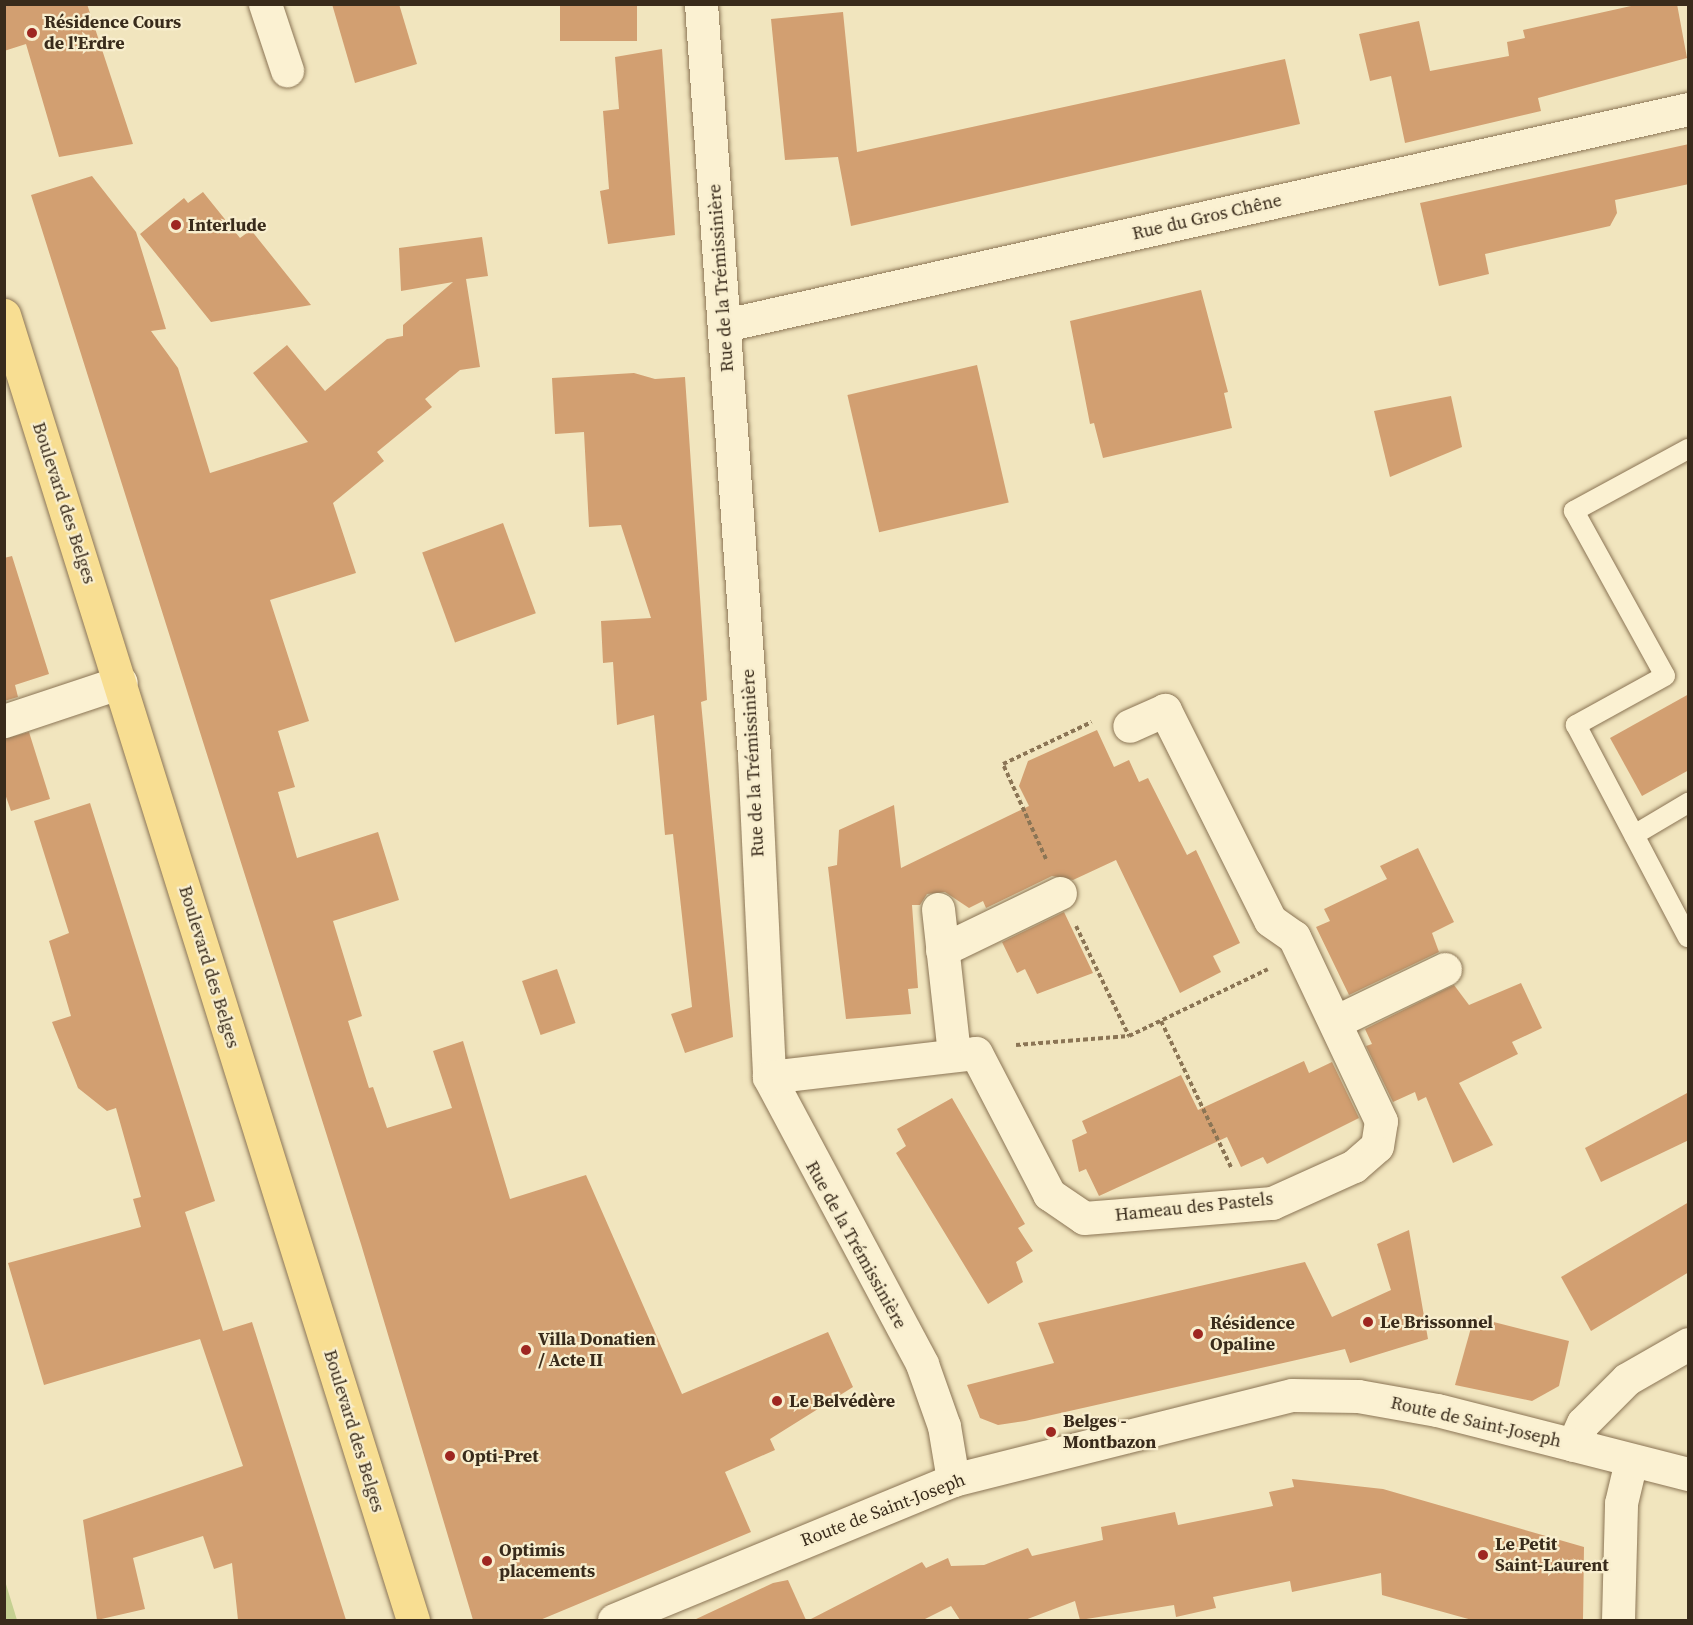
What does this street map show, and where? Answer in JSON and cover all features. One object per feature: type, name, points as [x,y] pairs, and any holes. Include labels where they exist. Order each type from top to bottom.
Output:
[{"type":"main road","name":"Boulevard des Belges","points":[[4,315],[121,682],[413,1620]]},
{"type":"street","points":[[265,4],[287,70]]},
{"type":"street","name":"Rue de la Trémissinière","points":[[700,4],[725,325],[769,1077],[922,1364],[944,1426],[953,1480]]},
{"type":"street","name":"Rue du Gros Chêne","points":[[725,325],[1689,109]]},
{"type":"street","points":[[4,721],[121,682]]},
{"type":"street","name":"Hameau des Pastels","points":[[938,909],[942,950],[965,1054],[1049,1194],[1084,1218],[1272,1203],[1323,1180],[1377,1146],[1381,1121],[1294,937],[1270,920],[1165,710],[1129,726]]},
{"type":"street","points":[[942,950],[1060,893]]},
{"type":"street","points":[[1335,1022],[1444,969]]},
{"type":"street","points":[[769,1077],[965,1054]]},
{"type":"street","points":[[1572,1445],[1583,1423],[1628,1379],[1689,1344]]},
{"type":"street","name":"Route de Saint-Joseph","points":[[614,1620],[953,1480],[1292,1395],[1358,1396],[1437,1410],[1689,1474]]},
{"type":"street","points":[[1618,1620],[1621,1503],[1631,1461]]},
{"type":"lane","points":[[1689,449],[1574,511],[1665,676],[1576,725],[1689,938]]},
{"type":"lane","points":[[1634,835],[1689,803]]},
{"type":"path","points":[[1129,726],[1092,721],[1003,764],[1060,893],[1129,1036]]},
{"type":"path","points":[[965,1054],[1023,1044],[1129,1036],[1301,953]]},
{"type":"path","points":[[1161,1021],[1250,1205]]},
{"type":"green space","points":[[5,1581],[17,1620],[5,1620]]},
{"type":"building","points":[[4,4],[87,4],[133,144],[59,157],[26,44],[4,51]]},
{"type":"building","points":[[332,4],[399,4],[417,64],[355,83]]},
{"type":"building","points":[[560,4],[637,4],[637,41],[560,41]]},
{"type":"building","points":[[1640,4],[1677,4],[1687,58],[1538,98],[1541,111],[1405,143],[1391,76],[1370,81],[1359,34],[1419,21],[1430,71],[1509,56],[1507,42],[1525,38],[1523,30]]},
{"type":"building","points":[[843,12],[857,152],[1285,59],[1300,124],[851,226],[838,157],[785,160],[771,19]]},
{"type":"building","points":[[662,49],[675,235],[608,244],[600,191],[609,189],[603,111],[619,109],[615,57]]},
{"type":"building","points":[[1689,144],[1689,184],[1615,200],[1617,213],[1610,226],[1485,254],[1489,274],[1439,286],[1420,203]]},
{"type":"building","points":[[92,176],[136,232],[166,329],[151,331],[178,368],[210,473],[308,442],[253,373],[287,345],[325,391],[387,339],[403,336],[403,325],[453,282],[401,291],[399,248],[482,237],[488,276],[466,279],[480,367],[460,370],[425,399],[432,407],[377,452],[384,461],[333,503],[356,573],[270,600],[309,721],[278,731],[295,787],[278,792],[297,858],[378,832],[399,900],[333,921],[362,1016],[348,1021],[369,1088],[373,1087],[387,1128],[452,1108],[433,1051],[463,1041],[510,1199],[586,1175],[682,1394],[828,1332],[853,1387],[770,1439],[775,1450],[725,1472],[751,1532],[540,1620],[473,1620],[361,1244],[31,195]]},
{"type":"building","points":[[203,192],[240,238],[251,230],[311,305],[211,322],[140,234],[184,198],[188,203]]},
{"type":"building","points":[[1201,290],[1228,392],[1224,393],[1232,428],[1103,458],[1094,423],[1090,424],[1070,321]]},
{"type":"building","points":[[977,365],[1009,502],[879,532],[847,395]]},
{"type":"building","points":[[634,373],[655,379],[685,377],[707,700],[701,702],[733,1037],[685,1053],[671,1014],[692,1007],[673,834],[665,835],[654,715],[617,725],[613,662],[603,663],[601,621],[651,618],[621,525],[589,527],[584,432],[555,434],[552,378]]},
{"type":"building","points":[[1451,396],[1462,447],[1390,477],[1374,411]]},
{"type":"building","points":[[503,523],[536,613],[455,643],[422,552]]},
{"type":"building","points":[[12,556],[49,674],[15,685],[18,697],[4,701],[4,558]]},
{"type":"building","points":[[1689,694],[1689,770],[1642,796],[1610,738]]},
{"type":"building","points":[[1097,730],[1114,767],[1129,760],[1139,782],[1148,778],[1187,855],[1196,850],[1240,943],[1213,956],[1221,972],[1180,993],[1116,860],[1073,880],[1052,876],[986,908],[983,901],[969,908],[945,892],[927,894],[920,905],[912,905],[918,988],[908,989],[911,1014],[846,1019],[828,867],[837,865],[839,830],[894,805],[901,868],[1029,806],[1019,786],[1028,761]]},
{"type":"building","points":[[29,732],[50,799],[11,811],[4,791],[4,739]]},
{"type":"building","points":[[90,803],[215,1201],[185,1212],[223,1331],[252,1322],[346,1620],[238,1620],[232,1563],[214,1569],[203,1536],[133,1558],[145,1609],[97,1620],[83,1520],[243,1466],[200,1339],[44,1385],[8,1263],[141,1227],[133,1199],[141,1197],[116,1108],[107,1111],[78,1088],[52,1022],[71,1016],[49,941],[69,933],[34,821]]},
{"type":"building","points":[[1418,848],[1454,922],[1432,933],[1439,952],[1349,995],[1316,927],[1330,921],[1324,909],[1387,879],[1380,866]]},
{"type":"building","points":[[1064,912],[1093,973],[1037,994],[1025,969],[1017,973],[1002,942]]},
{"type":"building","points":[[557,969],[576,1023],[541,1035],[522,981]]},
{"type":"building","points":[[1521,983],[1542,1028],[1512,1042],[1518,1054],[1459,1083],[1493,1145],[1453,1163],[1426,1097],[1418,1101],[1415,1092],[1393,1102],[1366,1046],[1372,1044],[1365,1029],[1454,985],[1469,1005]]},
{"type":"building","points":[[1304,1061],[1309,1073],[1332,1062],[1359,1118],[1267,1164],[1263,1157],[1241,1167],[1227,1137],[1099,1196],[1086,1169],[1079,1172],[1072,1140],[1087,1133],[1082,1121],[1181,1075],[1198,1110]]},
{"type":"building","points":[[1689,1092],[1689,1140],[1601,1182],[1585,1148]]},
{"type":"building","points":[[952,1098],[1025,1224],[1018,1228],[1033,1251],[1016,1262],[1023,1282],[988,1304],[896,1153],[906,1146],[897,1129]]},
{"type":"building","points":[[1689,1202],[1689,1272],[1591,1331],[1561,1277]]},
{"type":"building","name":"Résidence Opaline","points":[[1409,1230],[1428,1339],[1350,1363],[1345,1349],[1025,1421],[998,1425],[980,1418],[967,1385],[1054,1363],[1038,1323],[1305,1262],[1332,1317],[1391,1290],[1377,1244]]},
{"type":"building","points":[[1474,1317],[1569,1341],[1559,1386],[1532,1401],[1455,1385]]},
{"type":"building","points":[[1292,1479],[1383,1489],[1584,1547],[1583,1620],[1472,1620],[1382,1595],[1381,1573],[1292,1592],[1290,1581],[1213,1597],[1216,1608],[1176,1617],[1174,1605],[1080,1620],[1075,1601],[1025,1620],[960,1620],[951,1606],[923,1620],[809,1620],[922,1562],[926,1568],[948,1558],[951,1566],[984,1565],[1028,1548],[1032,1556],[1103,1540],[1101,1527],[1175,1512],[1178,1525],[1273,1506],[1269,1492],[1294,1487]]},
{"type":"building","points":[[788,1580],[806,1620],[694,1620],[773,1583]]},
{"type":"place","name":"Résidence Cours de l'Erdre","points":[[32,33]]},
{"type":"place","name":"Interlude","points":[[176,225]]},
{"type":"place","name":"Le Brissonnel","points":[[1368,1322]]},
{"type":"place","name":"Résidence Opaline","points":[[1198,1334]]},
{"type":"place","name":"Villa Donatien / Acte II","points":[[526,1350]]},
{"type":"place","name":"Le Belvédère","points":[[777,1401]]},
{"type":"place","name":"Belges - Montbazon","points":[[1051,1432]]},
{"type":"place","name":"Opti-Pret","points":[[450,1456]]},
{"type":"place","name":"Le Petit Saint-Laurent","points":[[1483,1555]]},
{"type":"place","name":"Optimis placements","points":[[487,1561]]}]
